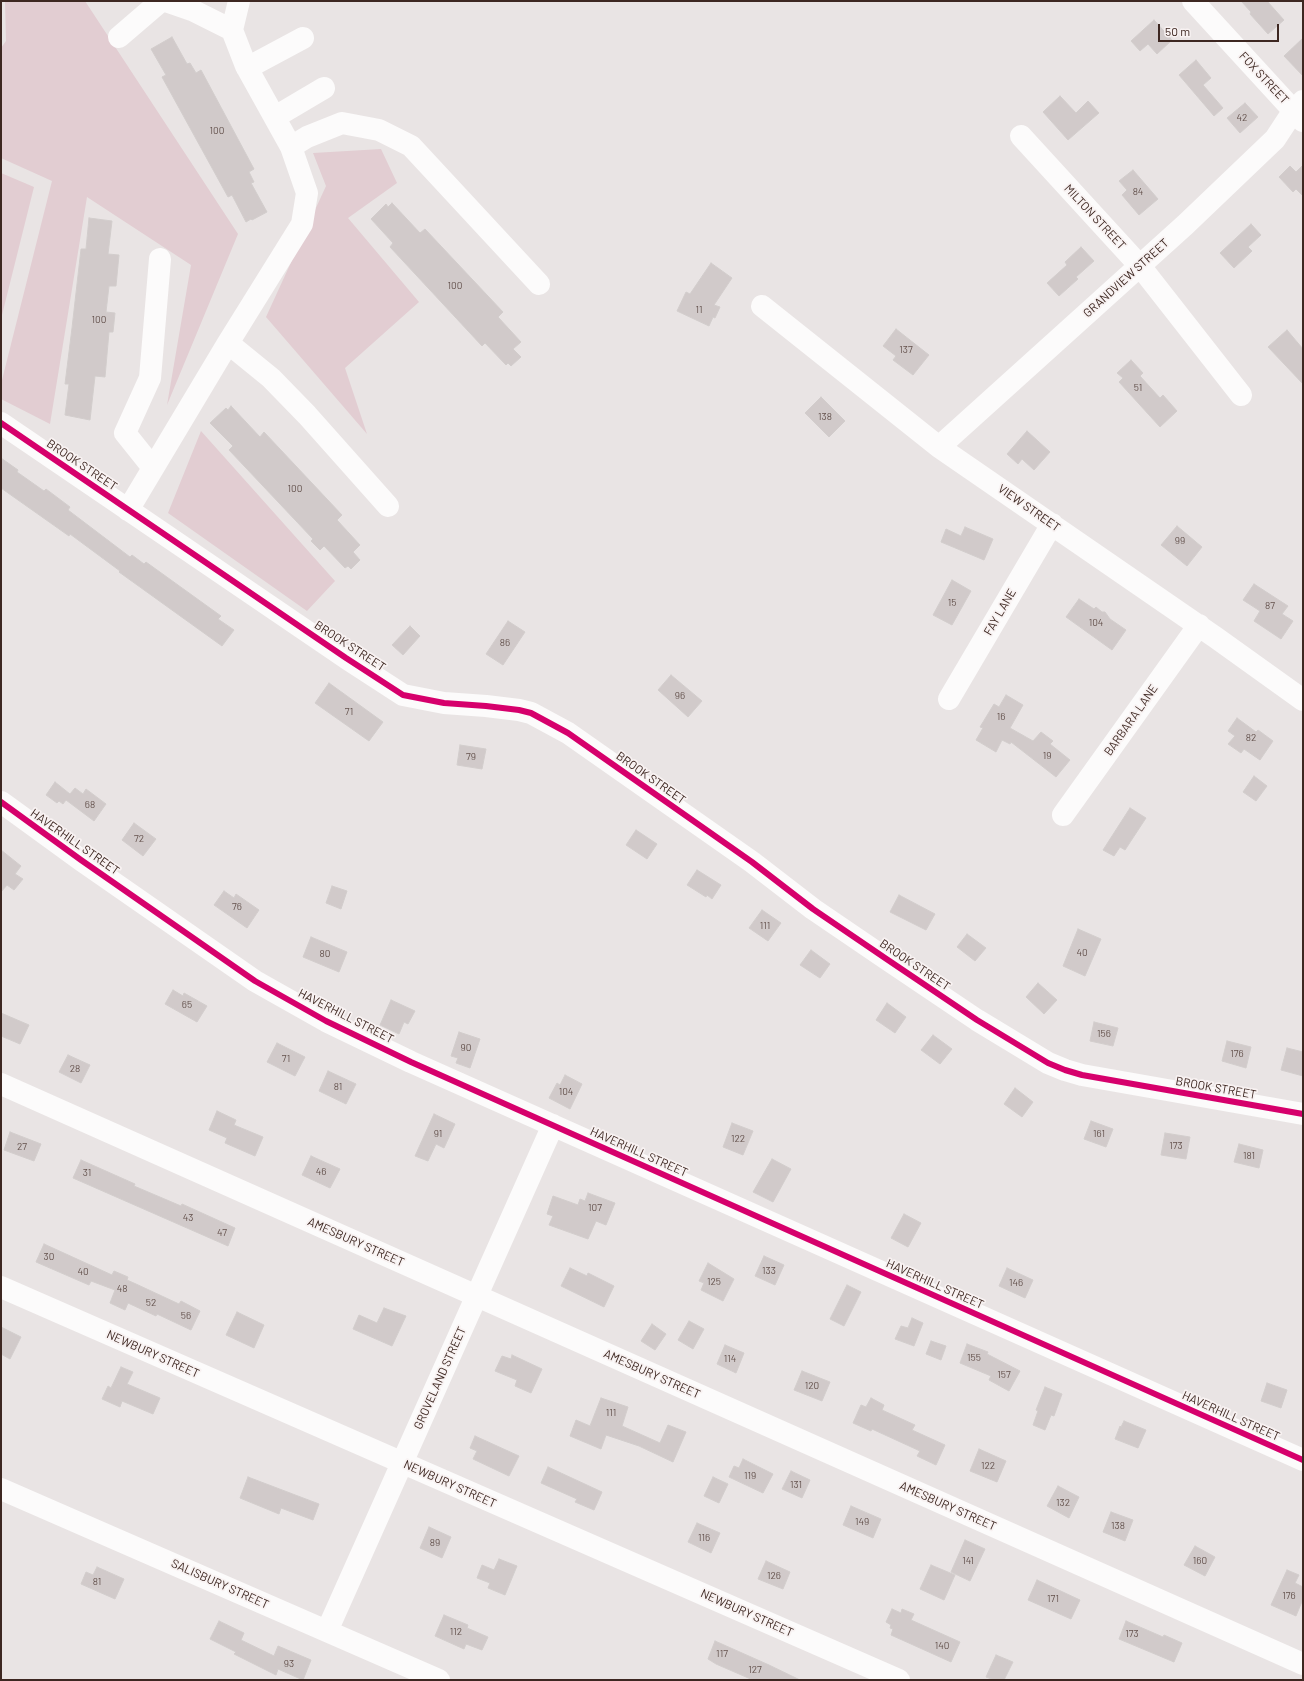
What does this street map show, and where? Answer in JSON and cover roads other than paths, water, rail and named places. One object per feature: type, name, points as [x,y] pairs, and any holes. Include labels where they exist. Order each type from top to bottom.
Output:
[{"type":"street","points":[[119,37],[161,1]]},
{"type":"street","points":[[166,1],[192,10],[232,30]]},
{"type":"street","points":[[128,510],[228,343],[302,224],[307,193],[291,147],[247,68],[232,30],[239,1]]},
{"type":"street","name":"FOX STREET","points":[[1193,1],[1300,111]]},
{"type":"street","points":[[247,68],[303,38]]},
{"type":"street","points":[[275,117],[324,88]]},
{"type":"street","name":"GRANDVIEW STREET","points":[[940,447],[1140,266],[1276,139],[1300,111]]},
{"type":"street","points":[[291,147],[307,137],[342,124],[379,130],[411,146],[539,284]]},
{"type":"street","name":"MILTON STREET","points":[[1021,136],[1140,266],[1241,395]]},
{"type":"street","points":[[154,468],[125,433],[150,378],[160,259]]},
{"type":"street","name":"VIEW STREET","points":[[762,306],[940,447],[1198,625],[1303,700]]},
{"type":"street","points":[[228,343],[271,378],[307,415],[388,506]]},
{"type":"street","name":"BROOK STREET","points":[[1,423],[346,658],[403,695],[444,703],[520,710],[531,713],[568,733],[752,862],[814,909],[884,958],[977,1020],[1048,1063],[1065,1070],[1096,1078],[1303,1114]]},
{"type":"street","name":"FAY LANE","points":[[949,699],[1052,524]]},
{"type":"street","name":"BARBARA LANE","points":[[1063,815],[1198,625]]},
{"type":"street","name":"HAVERHILL STREET","points":[[1,802],[81,860],[255,981],[326,1021],[411,1062],[1303,1460]]},
{"type":"street","name":"AMESBURY STREET","points":[[1,1084],[1303,1664]]},
{"type":"street","name":"GROVELAND STREET","points":[[327,1631],[553,1125]]},
{"type":"street","name":"NEWBURY STREET","points":[[1,1287],[899,1680]]},
{"type":"street","name":"SALISBURY STREET","points":[[1,1489],[439,1680]]}]
